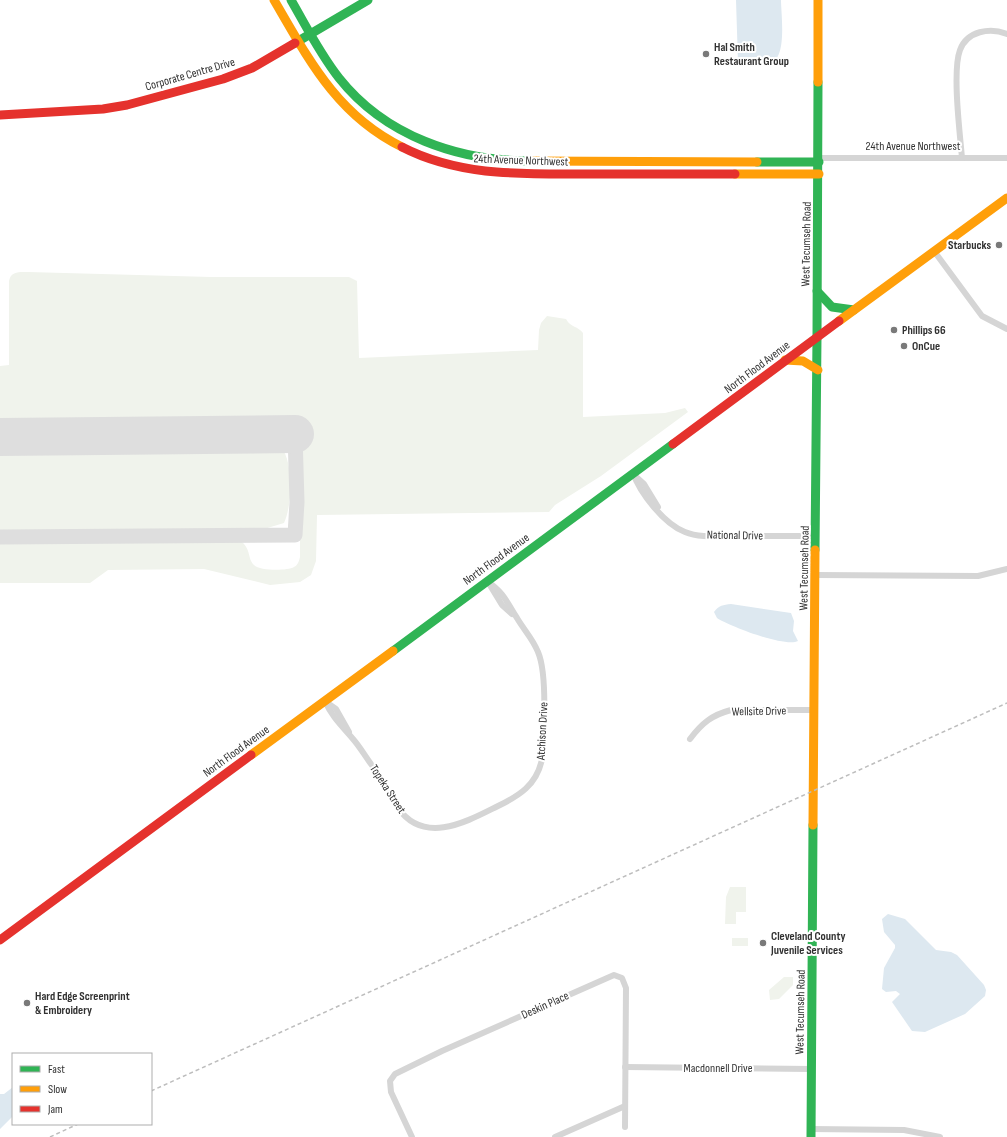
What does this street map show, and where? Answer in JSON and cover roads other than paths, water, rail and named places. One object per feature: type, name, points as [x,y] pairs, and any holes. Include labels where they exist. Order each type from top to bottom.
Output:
[{"type":"main road","name":"24th Avenue Northwest","points":[[274,0],[331,92],[369,129],[408,151],[450,166],[482,172],[509,174],[819,174]]},
{"type":"main road","name":"24th Avenue Northwest","points":[[291,0],[340,79],[373,112],[415,138],[463,155],[507,161],[819,160]]},
{"type":"main road","name":"Corporate Centre Drive","points":[[0,115],[66,112],[127,105],[223,79],[252,68],[368,0]]},
{"type":"main road","name":"West Tecumseh Road","points":[[811,1133],[818,370],[818,0]]},
{"type":"main road","name":"North Flood Avenue","points":[[0,940],[817,336],[1007,198]]},
{"type":"main road","points":[[818,291],[832,307],[854,310]]},
{"type":"main road","points":[[785,360],[803,361],[818,370]]},
{"type":"street","points":[[962,158],[957,74],[960,50],[968,37],[986,30],[1007,34]]},
{"type":"street","name":"24th Avenue Northwest","points":[[819,160],[1007,158]]},
{"type":"street","points":[[934,251],[982,316],[1007,328]]},
{"type":"street","name":"National Drive","points":[[632,474],[638,487],[662,514],[677,528],[695,534],[816,536]]},
{"type":"street","points":[[816,575],[978,576],[1007,568]]},
{"type":"street","name":"Atchison Drive","points":[[476,816],[517,796],[527,789],[536,777],[541,764],[543,749],[542,667],[533,641],[516,618],[502,605],[492,592],[487,581]]},
{"type":"street","name":"Topeka Street","points":[[325,701],[336,709],[353,739],[378,772],[398,807],[413,822],[426,827],[439,828],[455,825],[476,816]]},
{"type":"street","name":"Wellsite Drive","points":[[690,739],[706,720],[718,713],[731,710],[814,710]]},
{"type":"street","name":"Deskin Place","points":[[412,1137],[391,1092],[390,1081],[395,1074],[462,1042],[614,975],[622,978],[626,988],[625,1127]]},
{"type":"street","name":"Macdonnell Drive","points":[[625,1067],[811,1068]]},
{"type":"street","points":[[555,1137],[625,1106]]},
{"type":"street","points":[[811,1133],[904,1130],[940,1137]]},
{"type":"railway","points":[[152,1091],[1007,703]]},
{"type":"railway","points":[[50,1137],[76,1125]]},
{"type":"place","name":"Hal Smith Restaurant Group","points":[[706,54]]},
{"type":"place","name":"Starbucks","points":[[999,245]]},
{"type":"place","name":"Phillips 66","points":[[894,330]]},
{"type":"place","name":"OnCue","points":[[904,346]]},
{"type":"place","name":"Cleveland County Juvenile Services","points":[[763,943]]},
{"type":"place","name":"Hard Edge Screenprint & Embroidery","points":[[27,1003]]}]
